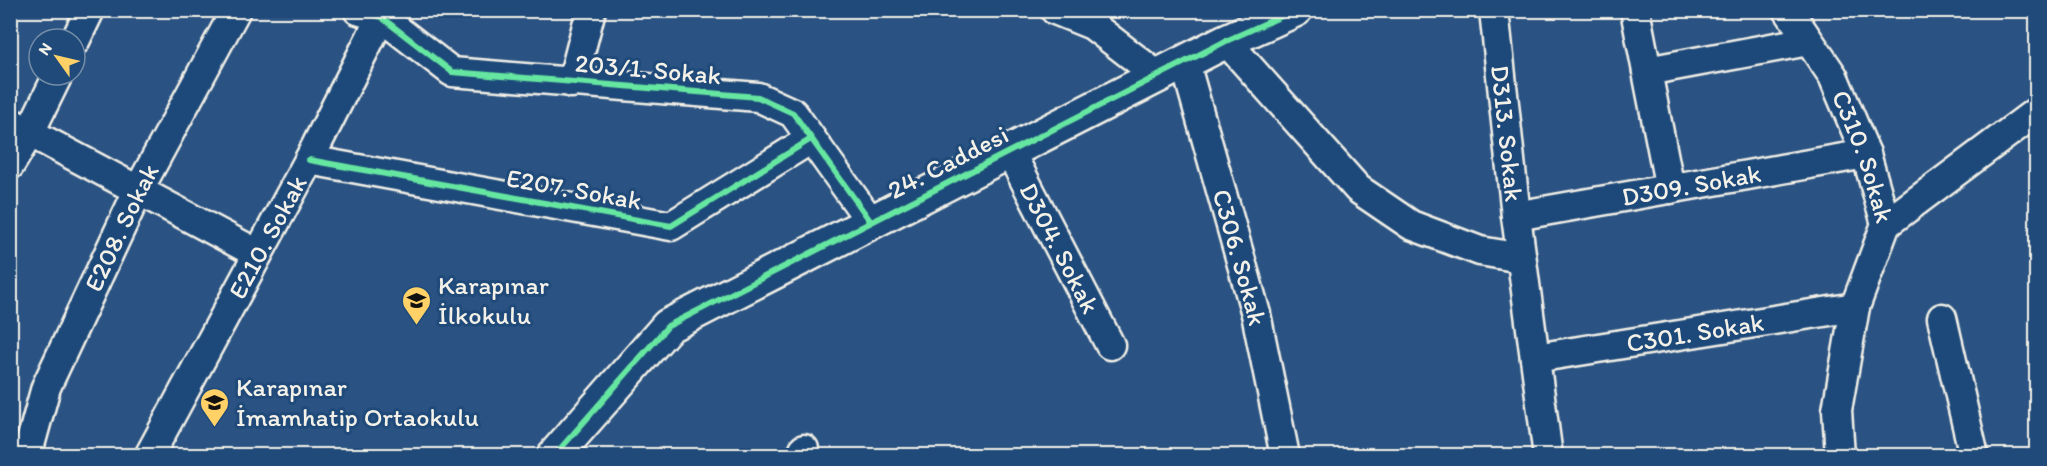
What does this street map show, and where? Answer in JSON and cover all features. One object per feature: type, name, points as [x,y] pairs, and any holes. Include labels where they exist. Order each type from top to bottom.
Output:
[{"type":"street","points":[[82,27],[90,10]]},
{"type":"street","name":"E208. Sokak","points":[[27,456],[46,387],[138,192],[236,10]]},
{"type":"street","name":"203/1. Sokak","points":[[572,83],[591,10]]},
{"type":"street","points":[[1055,10],[1084,18],[1172,69]]},
{"type":"street","name":"24. Caddesi","points":[[585,422],[668,327],[1226,41],[1295,10]]},
{"type":"street","name":"D313. Sokak","points":[[1494,10],[1521,258],[1548,456]]},
{"type":"street","points":[[1635,10],[1670,189]]},
{"type":"street","name":"C310. Sokak","points":[[1788,10],[1833,76],[1866,154],[1886,224],[1855,307],[1838,410],[1840,456]]},
{"type":"street","name":"203/1. Sokak","points":[[376,13],[452,72],[758,97],[793,113],[810,140],[871,222]]},
{"type":"street","name":"E210. Sokak","points":[[149,456],[309,160],[376,13]]},
{"type":"street","points":[[1226,41],[1358,189],[1411,225],[1480,251],[1521,258]]},
{"type":"street","points":[[1647,71],[1808,41]]},
{"type":"street","name":"C306. Sokak","points":[[1172,69],[1256,314],[1285,456]]},
{"type":"street","points":[[10,165],[20,127],[49,87]]},
{"type":"street","points":[[1886,224],[2037,112]]},
{"type":"street","points":[[20,127],[258,254]]},
{"type":"street","name":"E207. Sokak","points":[[309,160],[671,226],[810,140]]},
{"type":"street","name":"D304. Sokak","points":[[1010,152],[1110,345]]},
{"type":"street","name":"D309. Sokak","points":[[1516,216],[1866,154]]},
{"type":"street","name":"C301. Sokak","points":[[1535,358],[1855,307]]},
{"type":"street","points":[[1942,318],[1974,456]]},
{"type":"street","points":[[554,456],[585,422]]},
{"type":"street","points":[[563,456],[585,422]]},
{"type":"cycle path","points":[[358,10],[381,17],[452,72],[758,97],[793,113],[871,222]]},
{"type":"cycle path","points":[[554,456],[668,326],[1226,41],[1295,10]]},
{"type":"cycle path","points":[[309,160],[671,226],[811,139]]},
{"type":"place","name":"Karapınar İlkokulu","points":[[417,326]]},
{"type":"place","name":"Karapınar İmamhatip Ortaokulu","points":[[215,428]]}]
